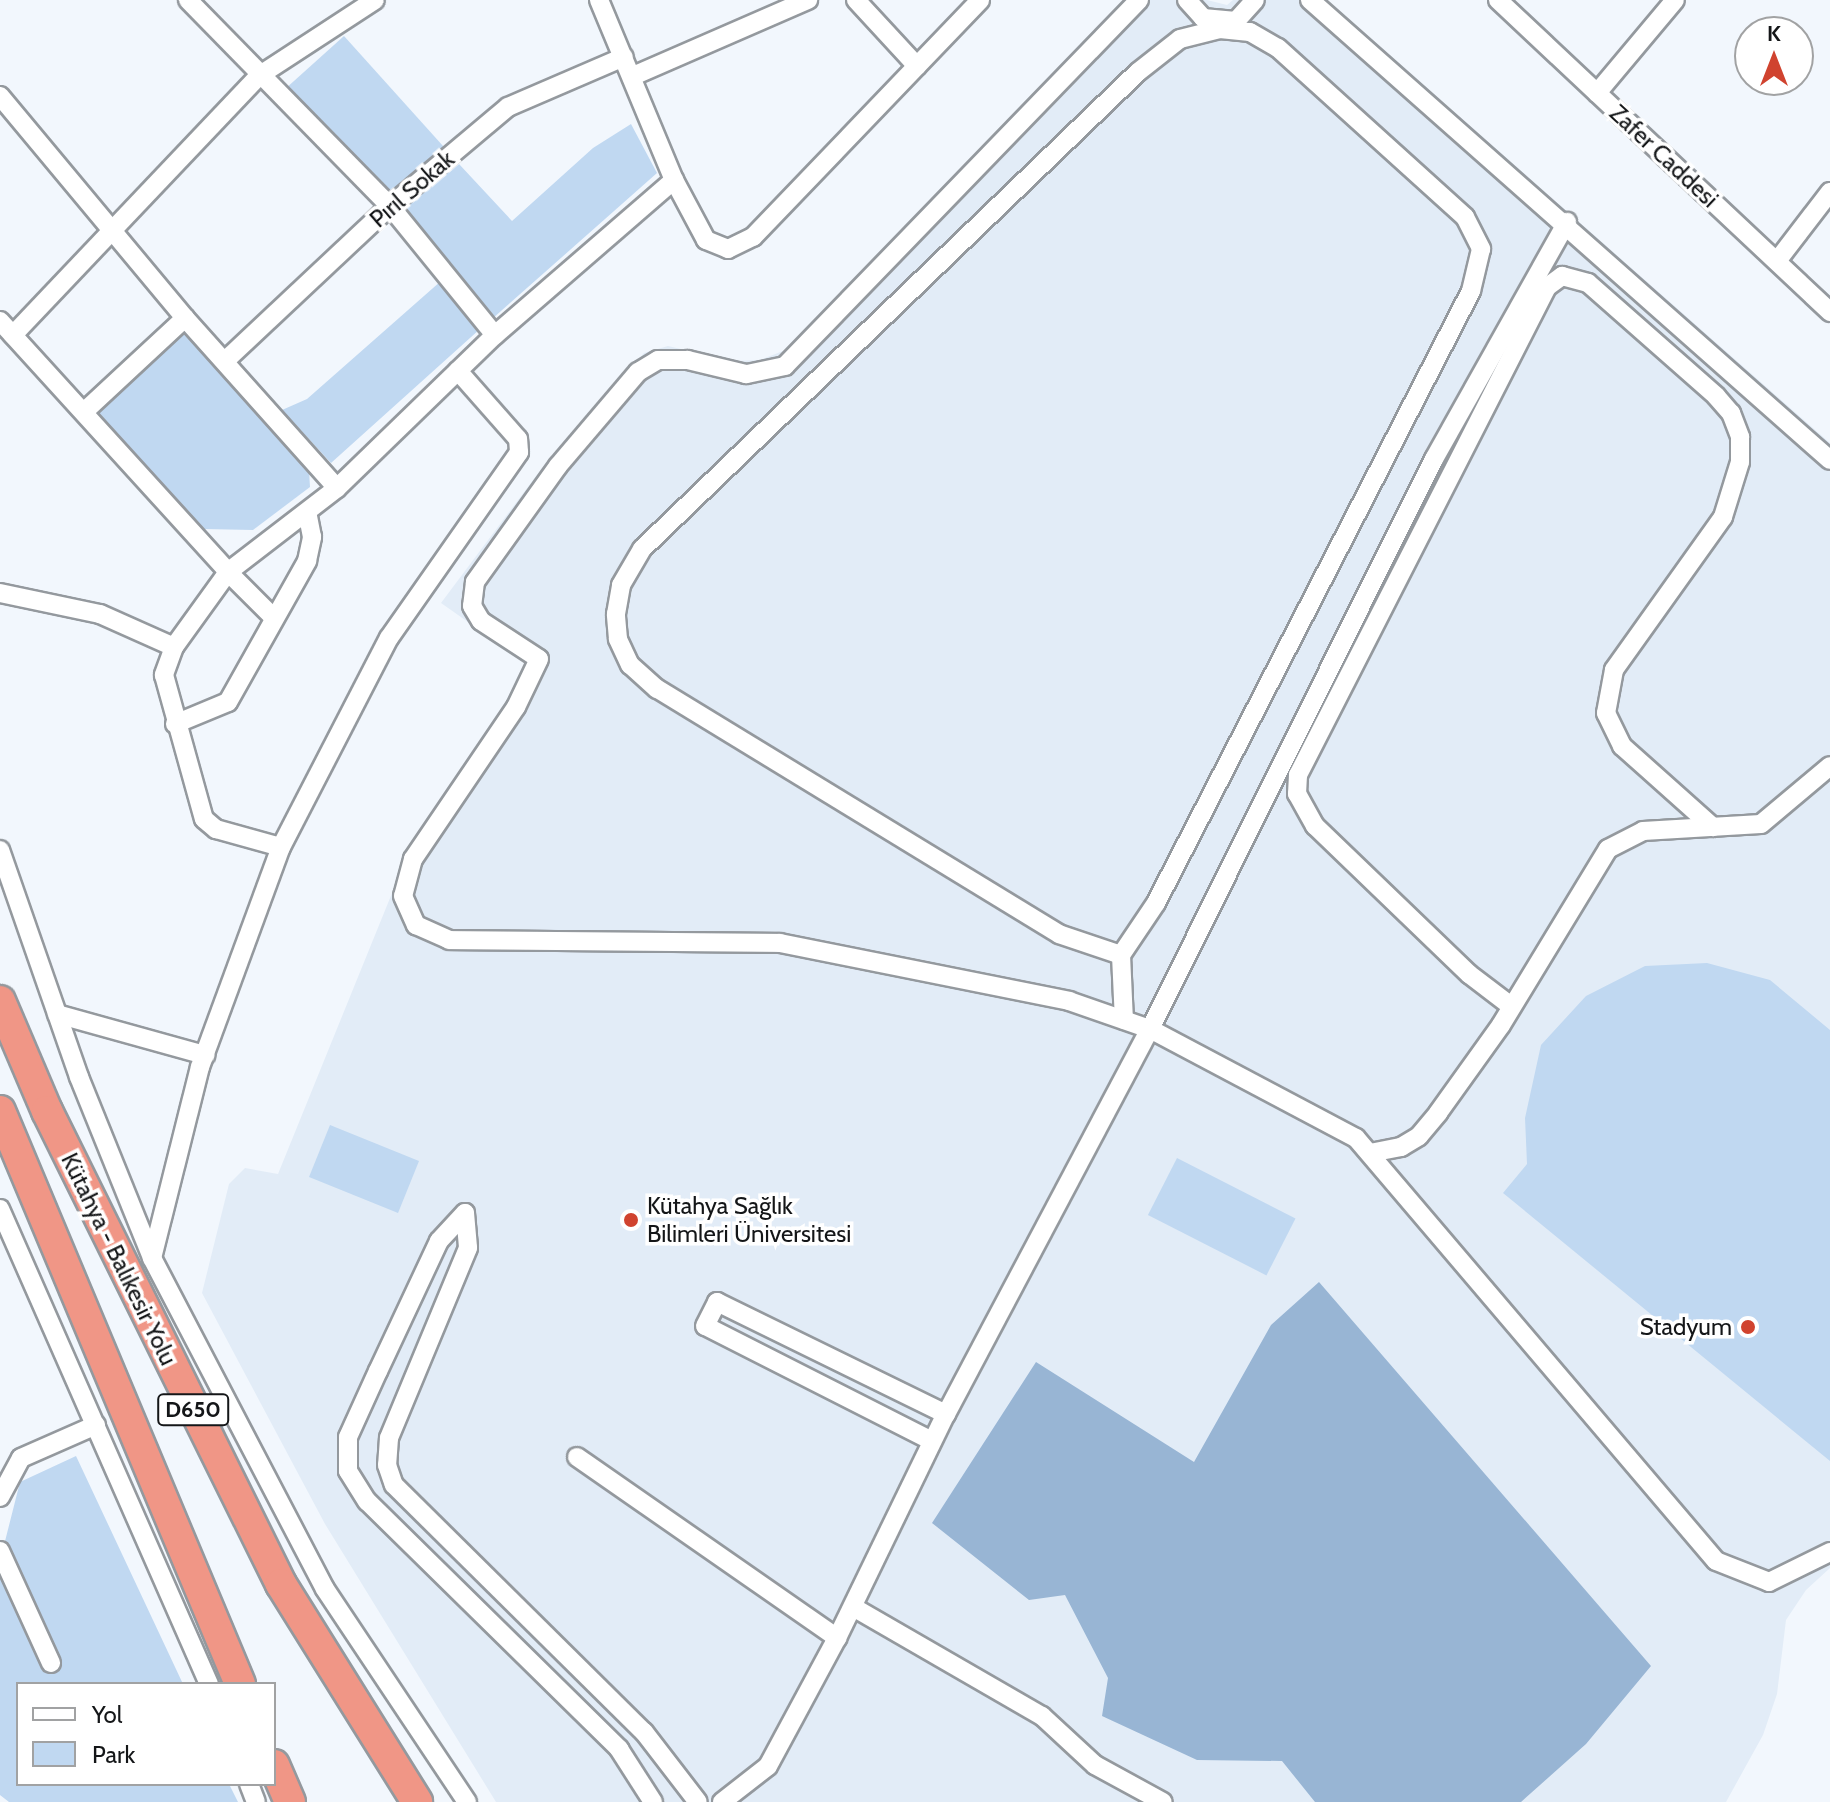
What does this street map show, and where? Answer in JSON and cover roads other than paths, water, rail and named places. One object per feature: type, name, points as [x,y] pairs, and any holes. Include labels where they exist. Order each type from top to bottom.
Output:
[{"type":"highway","name":"Kütahya - Balıkesir Yolu","points":[[0,1001],[60,1138],[281,1584],[417,1802]]},
{"type":"highway","name":"Kütahya - Balıkesir Yolu","points":[[0,1111],[239,1682]]},
{"type":"highway","points":[[276,1770],[290,1802]]},
{"type":"street","points":[[188,0],[390,206],[495,335]]},
{"type":"street","points":[[13,335],[260,75],[375,0]]},
{"type":"street","points":[[599,0],[674,180],[706,240],[728,249],[753,237],[980,0]]},
{"type":"street","points":[[633,76],[808,0]]},
{"type":"street","points":[[856,0],[917,66]]},
{"type":"street","points":[[1139,0],[785,366],[746,374],[688,360],[658,360],[638,372],[558,466],[475,582],[472,606],[481,621],[539,659],[516,707],[413,859],[403,896],[416,925],[449,940],[780,943],[1069,1001],[1150,1029],[1356,1138],[1716,1561],[1769,1582],[1830,1552]]},
{"type":"street","points":[[1187,0],[1203,18],[1236,21],[1255,0]]},
{"type":"street","points":[[1310,0],[1567,222],[1830,460]]},
{"type":"street","name":"Zafer Caddesi","points":[[1498,0],[1830,312]]},
{"type":"street","points":[[1597,93],[1675,0]]},
{"type":"street","points":[[1121,955],[1059,934],[657,689],[630,665],[618,639],[616,614],[621,585],[642,549],[1138,72],[1180,39],[1220,29],[1250,32],[1278,48],[1465,217],[1481,249],[1471,291],[1156,903],[1121,955],[1124,1020]]},
{"type":"street","name":"Pırıl Sokak","points":[[226,360],[390,206],[508,107],[624,57]]},
{"type":"street","points":[[0,96],[111,235],[226,360],[337,488]]},
{"type":"street","points":[[281,847],[216,829],[204,819],[175,724],[164,675],[174,647],[228,572],[337,488],[495,335],[674,180]]},
{"type":"street","points":[[1777,261],[1830,192]]},
{"type":"street","points":[[722,1802],[768,1766],[837,1638],[932,1441],[1150,1029],[1434,459],[1567,222]]},
{"type":"street","points":[[1511,1006],[1469,974],[1315,826],[1297,794],[1298,775],[1547,287],[1562,276],[1588,283],[1716,396],[1731,413],[1740,437],[1740,462],[1723,517],[1614,670],[1607,702],[1611,730],[1622,746],[1713,827]]},
{"type":"street","points":[[84,412],[185,318]]},
{"type":"street","points":[[0,321],[228,572],[274,618]]},
{"type":"street","points":[[152,1258],[205,1055],[281,847],[389,638],[519,452],[518,439],[458,371]]},
{"type":"street","points":[[175,724],[228,702],[307,561],[312,537],[307,512]]},
{"type":"street","points":[[0,593],[100,614],[174,647]]},
{"type":"street","points":[[1370,1153],[1401,1147],[1419,1136],[1511,1006],[1608,849],[1643,831],[1761,824],[1775,817],[1830,766]]},
{"type":"street","points":[[0,850],[57,1014],[152,1258],[325,1589],[467,1802]]},
{"type":"street","points":[[57,1014],[205,1055]]},
{"type":"street","points":[[0,1209],[208,1682]]},
{"type":"street","points":[[653,1802],[619,1749],[367,1501],[348,1471],[348,1437],[439,1241],[465,1213],[468,1248],[389,1438],[387,1465],[394,1485],[644,1732],[698,1802]]},
{"type":"street","points":[[932,1441],[705,1326],[717,1302],[946,1414]]},
{"type":"street","points":[[0,1497],[21,1458],[96,1425]]},
{"type":"street","points":[[577,1457],[837,1638]]},
{"type":"street","points":[[0,1551],[51,1663]]},
{"type":"street","points":[[853,1607],[1042,1716],[1095,1765],[1163,1802]]},
{"type":"place","name":"Kütahya Sağlık Bilimleri Üniversitesi","points":[[631,1220]]},
{"type":"place","name":"Stadyum","points":[[1748,1327]]}]
